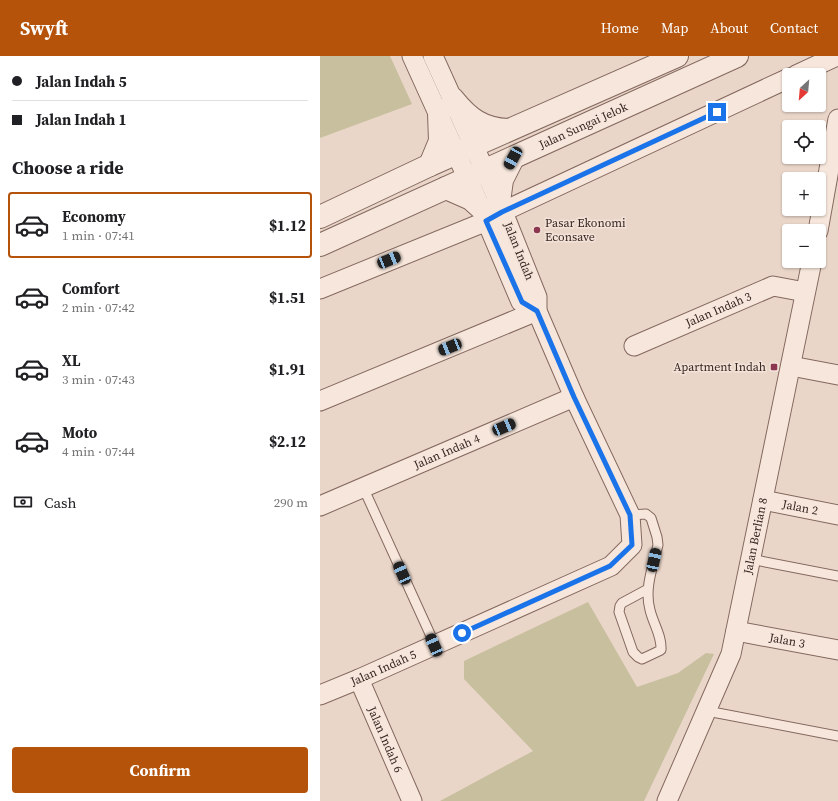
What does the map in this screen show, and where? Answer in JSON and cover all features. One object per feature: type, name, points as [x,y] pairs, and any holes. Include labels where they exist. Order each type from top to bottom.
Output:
[{"type":"street","points":[[430,166],[440,141],[446,106],[433,56]]},
{"type":"street","points":[[320,217],[508,130],[678,56]]},
{"type":"street","name":"Jalan Sungai Jelok","points":[[320,245],[737,56]]},
{"type":"street","points":[[811,68],[837,56]]},
{"type":"street","points":[[419,58],[446,106],[463,112],[476,121],[494,129],[508,130]]},
{"type":"street","points":[[320,289],[782,81]]},
{"type":"street","name":"Jalan Indah","points":[[446,106],[492,211],[522,302],[537,311]]},
{"type":"street","points":[[819,224],[838,119]]},
{"type":"street","points":[[492,211],[502,180],[513,158]]},
{"type":"street","points":[[446,188],[471,199],[492,211]]},
{"type":"street","name":"Jalan Berlian 8","points":[[667,801],[731,654],[810,268]]},
{"type":"street","name":"Jalan Indah 3","points":[[634,346],[773,286],[805,292]]},
{"type":"street","points":[[320,401],[537,311],[574,397],[630,515]]},
{"type":"street","points":[[791,366],[838,375]]},
{"type":"street","name":"Jalan Indah 4","points":[[320,506],[574,397]]},
{"type":"street","name":"Jalan 2","points":[[763,500],[838,515]]},
{"type":"street","name":"Jalan Indah 5","points":[[320,695],[359,679],[610,566],[632,545],[630,515]]},
{"type":"street","name":"Jalan 3","points":[[736,631],[838,650]]},
{"type":"street","name":"Jalan Indah 6","points":[[359,679],[412,801]]},
{"type":"lane","points":[[363,487],[434,645]]},
{"type":"lane","points":[[630,515],[646,514],[652,518],[658,537],[658,545],[648,589],[650,609],[662,644],[661,650],[642,659],[633,652],[619,612],[622,603],[648,589]]},
{"type":"lane","points":[[750,559],[838,576]]},
{"type":"lane","points":[[707,711],[838,736]]},
{"type":"shaded area","points":[[320,56],[390,56],[412,104],[320,138]]},
{"type":"shaded area","points":[[588,602],[637,687],[678,673],[706,653],[714,654],[644,801],[440,801],[533,751],[464,679],[464,661]]},
{"type":"place","name":"Pasar Ekonomi Econsave","points":[[537,230]]},
{"type":"place","name":"Apartment Indah","points":[[774,367]]},
{"type":"route","points":[[462,633],[610,566],[632,545],[630,515],[574,397],[537,311],[522,302],[486,221],[502,212],[717,112]]}]
